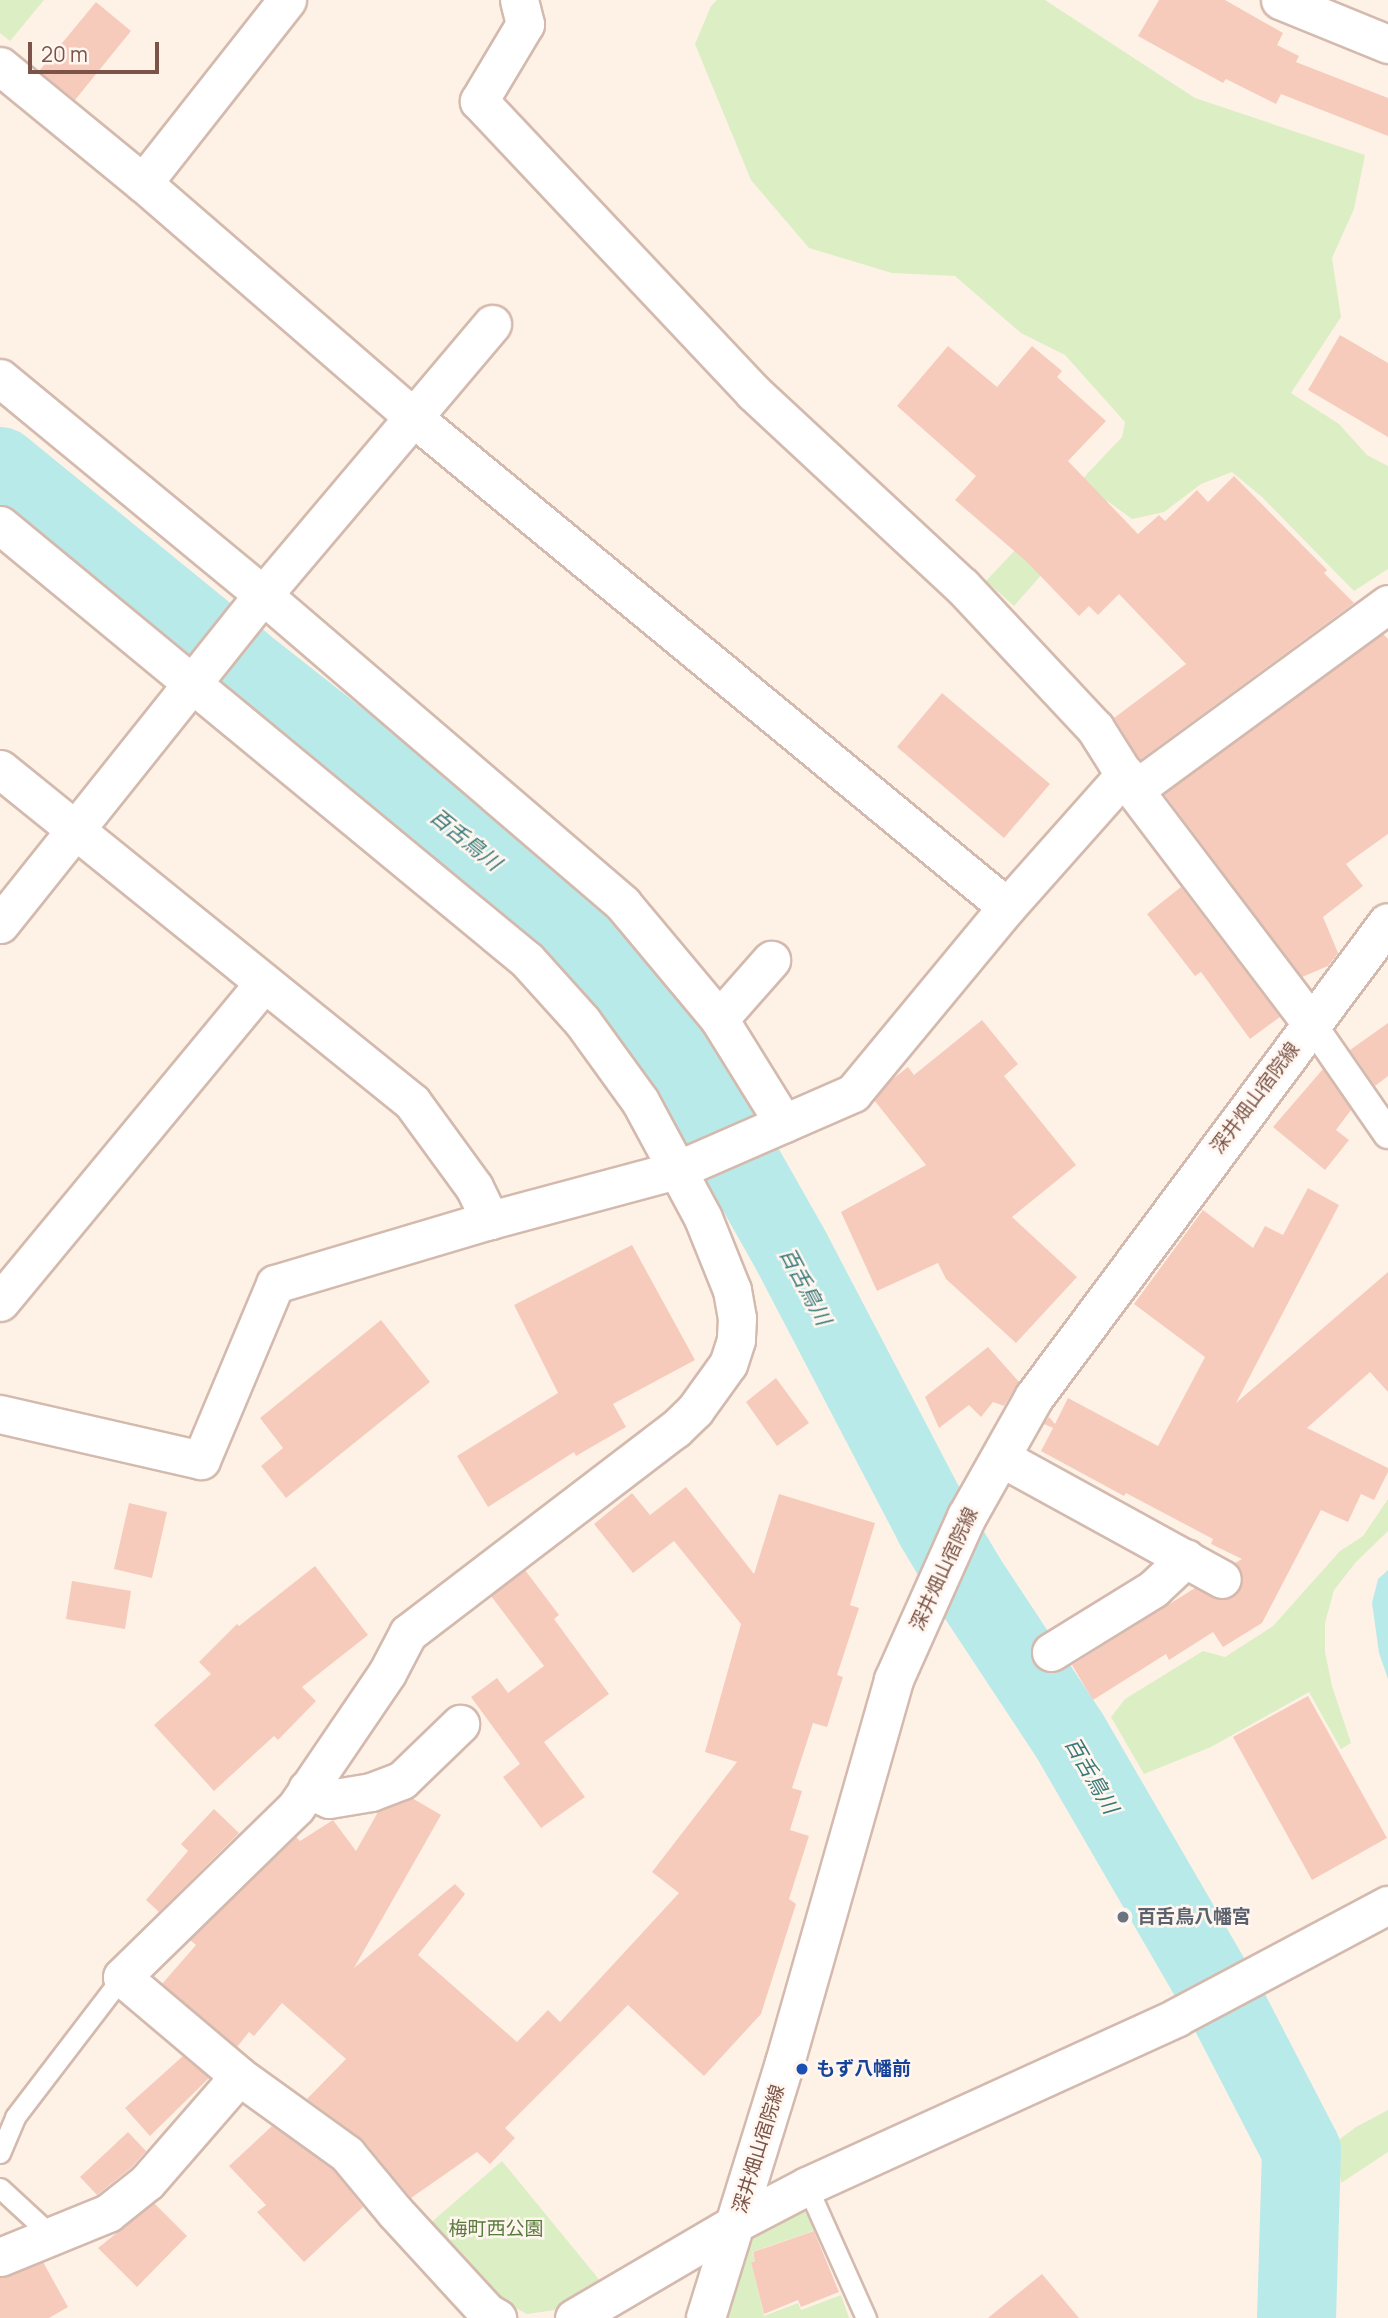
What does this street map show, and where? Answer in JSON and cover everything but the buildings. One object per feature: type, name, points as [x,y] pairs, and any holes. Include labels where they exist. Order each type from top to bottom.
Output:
[{"type":"main road","name":"深井畑山宿院線","points":[[706,2318],[785,2063],[890,1693],[927,1601],[963,1527],[1034,1398],[1388,923]]},
{"type":"street","points":[[143,183],[287,0]]},
{"type":"street","points":[[519,0],[525,24],[479,101],[753,392],[962,586],[1095,728],[1129,782],[1311,1023],[1388,1133]]},
{"type":"street","points":[[1280,0],[1388,44]]},
{"type":"street","points":[[0,66],[143,183],[415,419],[1007,907]]},
{"type":"street","points":[[0,924],[257,604],[492,324]]},
{"type":"street","points":[[0,378],[257,604],[623,904],[719,1019],[776,1127]]},
{"type":"street","points":[[0,525],[199,676],[527,960],[582,1021],[687,1166],[703,1218],[732,1290],[737,1318],[736,1340],[728,1364],[711,1391],[675,1429],[408,1633],[387,1673],[296,1807],[122,1977],[239,2076],[347,2154],[395,2212],[487,2312],[497,2318]]},
{"type":"street","points":[[0,1414],[201,1461],[275,1284],[490,1220],[687,1166],[853,1093],[1007,907],[1129,782],[1304,668],[1388,604]]},
{"type":"street","points":[[0,769],[412,1102],[474,1187],[490,1220]]},
{"type":"street","points":[[719,1019],[771,960]]},
{"type":"street","points":[[0,1302],[264,983]]},
{"type":"street","points":[[1000,1457],[1222,1579]]},
{"type":"street","points":[[1051,1653],[1153,1589],[1186,1558]]},
{"type":"street","points":[[307,1789],[329,1799],[371,1791],[402,1780],[460,1724]]},
{"type":"street","points":[[574,2318],[736,2223],[807,2186],[1202,2004],[1388,1905]]},
{"type":"street","points":[[0,2257],[108,2213],[146,2182],[239,2076]]},
{"type":"lane","points":[[0,2153],[15,2117],[122,1977]]},
{"type":"lane","points":[[807,2186],[866,2318]]},
{"type":"lane","points":[[0,2188],[51,2235]]},
{"type":"green space","points":[[0,0],[44,0],[10,41],[0,33]]},
{"type":"green space","points":[[717,0],[1045,0],[1195,98],[1365,155],[1354,209],[1332,258],[1341,317],[1291,393],[1339,424],[1367,455],[1388,466],[1388,569],[1354,591],[1262,497],[1232,472],[1201,484],[1164,512],[1132,519],[1106,500],[1062,541],[1044,572],[1014,606],[986,581],[1122,437],[1125,422],[1065,355],[1021,333],[955,276],[892,273],[809,248],[751,180],[695,44],[711,6]]},
{"type":"green space","points":[[1388,1499],[1388,1531],[1356,1562],[1334,1590],[1325,1623],[1325,1652],[1332,1686],[1351,1743],[1341,1749],[1309,1692],[1211,1747],[1144,1774],[1111,1717],[1125,1699],[1203,1651],[1225,1657],[1273,1626],[1340,1551],[1363,1536]]},
{"type":"green space","points":[[1388,2110],[1388,2152],[1341,2183],[1336,2142],[1356,2127]]},
{"type":"green space","name":"梅町西公園","points":[[502,2161],[602,2283],[555,2310],[527,2314],[502,2301],[427,2226]]},
{"type":"green space","points":[[804,2210],[816,2230],[752,2252],[755,2260],[751,2262],[764,2316],[798,2303],[801,2310],[841,2295],[849,2318],[728,2318],[751,2238],[757,2230]]},
{"type":"water","points":[[1388,1570],[1388,1679],[1379,1653],[1372,1603],[1378,1579]]},
{"type":"waterway","name":"百舌鳥川","points":[[0,466],[240,662],[516,879],[606,966],[658,1033],[718,1122],[792,1253],[934,1525],[966,1579],[1069,1735],[1230,2013],[1301,2150],[1296,2318]]},
{"type":"place","name":"百舌鳥八幡宮","points":[[1123,1917]]},
{"type":"place","name":"もず八幡前","points":[[802,2069]]}]
